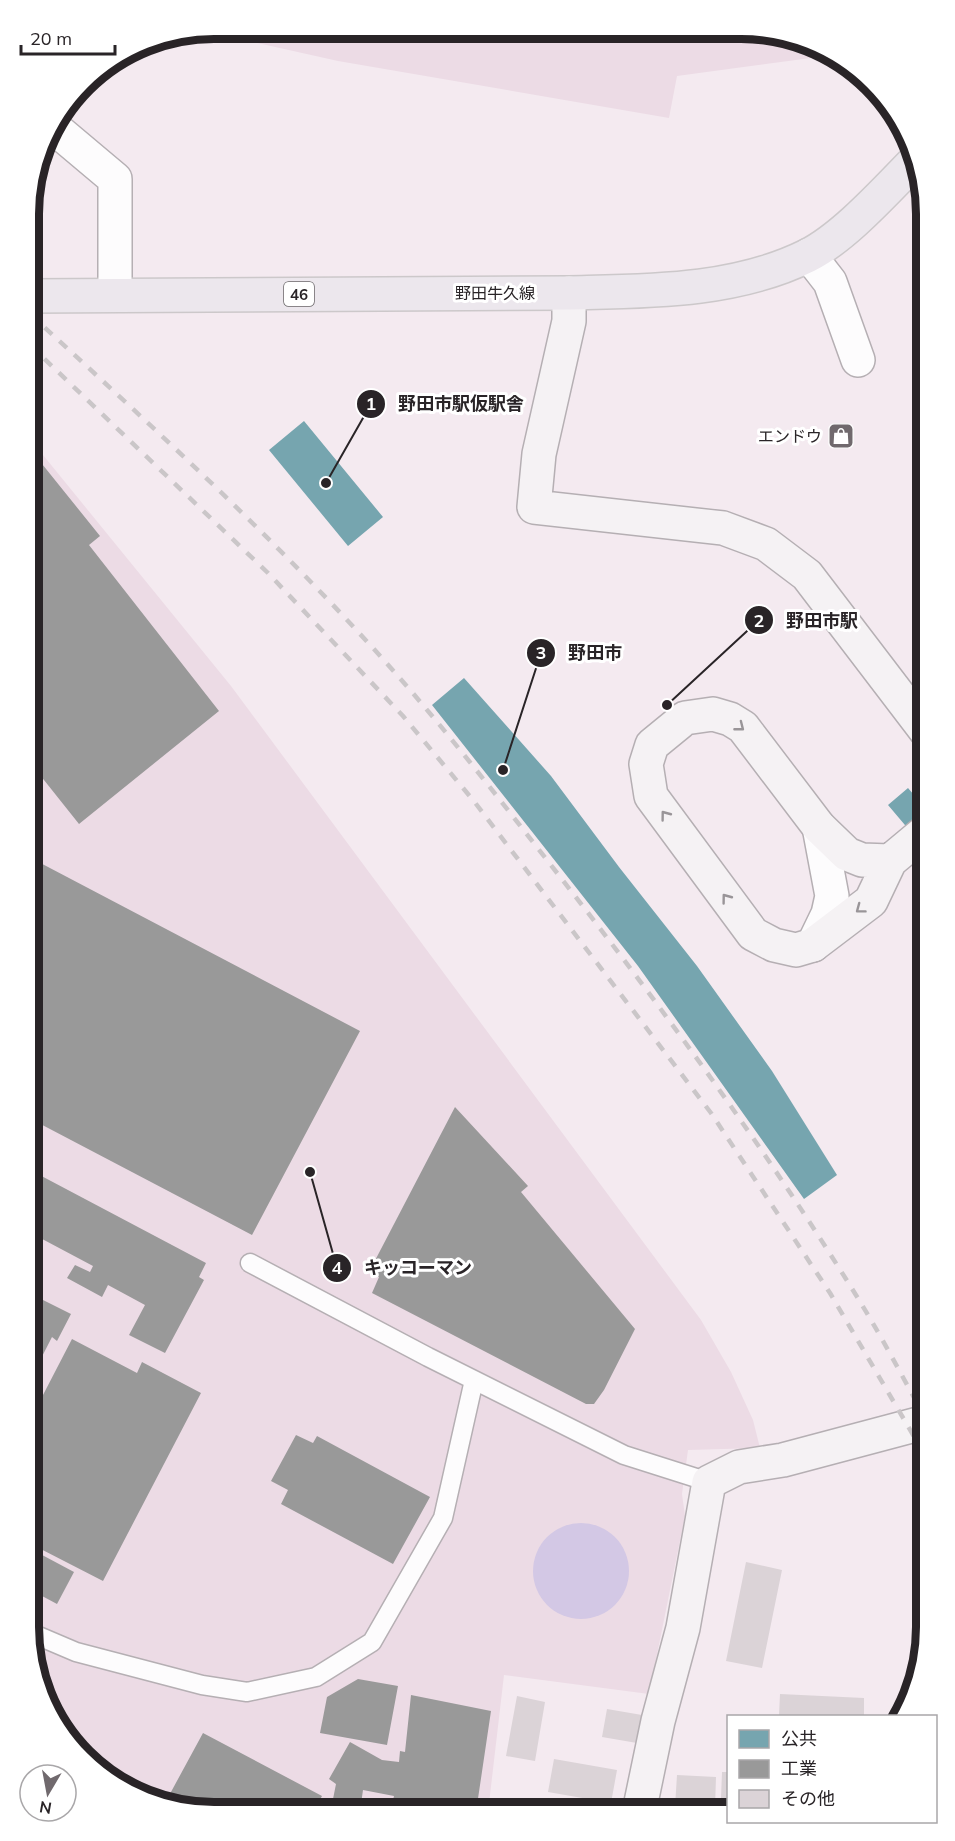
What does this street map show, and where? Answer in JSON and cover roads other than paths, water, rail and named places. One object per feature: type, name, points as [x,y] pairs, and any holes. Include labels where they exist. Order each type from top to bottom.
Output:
[{"type":"main road","name":"野田牛久線","points":[[39,296],[568,293],[643,291],[703,286],[760,274],[809,255],[847,228],[909,167]]},
{"type":"street","points":[[59,132],[115,179],[116,295]]},
{"type":"street","points":[[809,255],[830,282],[858,360]]},
{"type":"street","points":[[568,293],[569,321],[539,454],[534,507],[723,528],[766,544],[807,575],[916,718]]},
{"type":"street","points":[[890,861],[862,860],[847,854],[819,827],[743,727],[730,719],[713,714],[685,718],[652,745],[646,764],[651,796],[753,934],[774,945],[796,950],[813,945],[872,901],[890,861],[916,839]]},
{"type":"street","points":[[813,945],[828,914],[832,896],[819,827]]},
{"type":"street","points":[[641,1802],[658,1721],[683,1628],[709,1482],[739,1467],[793,1457],[916,1425]]},
{"type":"lane","points":[[250,1263],[624,1455],[709,1482]]},
{"type":"lane","points":[[39,1636],[76,1652],[202,1685],[248,1692],[316,1677],[372,1642],[443,1518],[474,1380]]},
{"type":"railway","points":[[39,322],[198,471],[321,592],[387,663],[463,754],[640,981],[716,1085],[825,1246],[859,1300],[916,1401]]},
{"type":"railway","points":[[39,354],[268,573],[403,716],[473,800],[711,1113],[830,1293],[916,1440]]},
{"type":"place","name":"エンドウ","points":[[841,436]]},
{"type":"place","name":"野田市駅仮駅舎","points":[[326,483]]},
{"type":"place","name":"野田市駅","points":[[667,705]]},
{"type":"place","name":"野田市","points":[[503,770]]},
{"type":"place","name":"キッコーマン","points":[[310,1172]]}]
